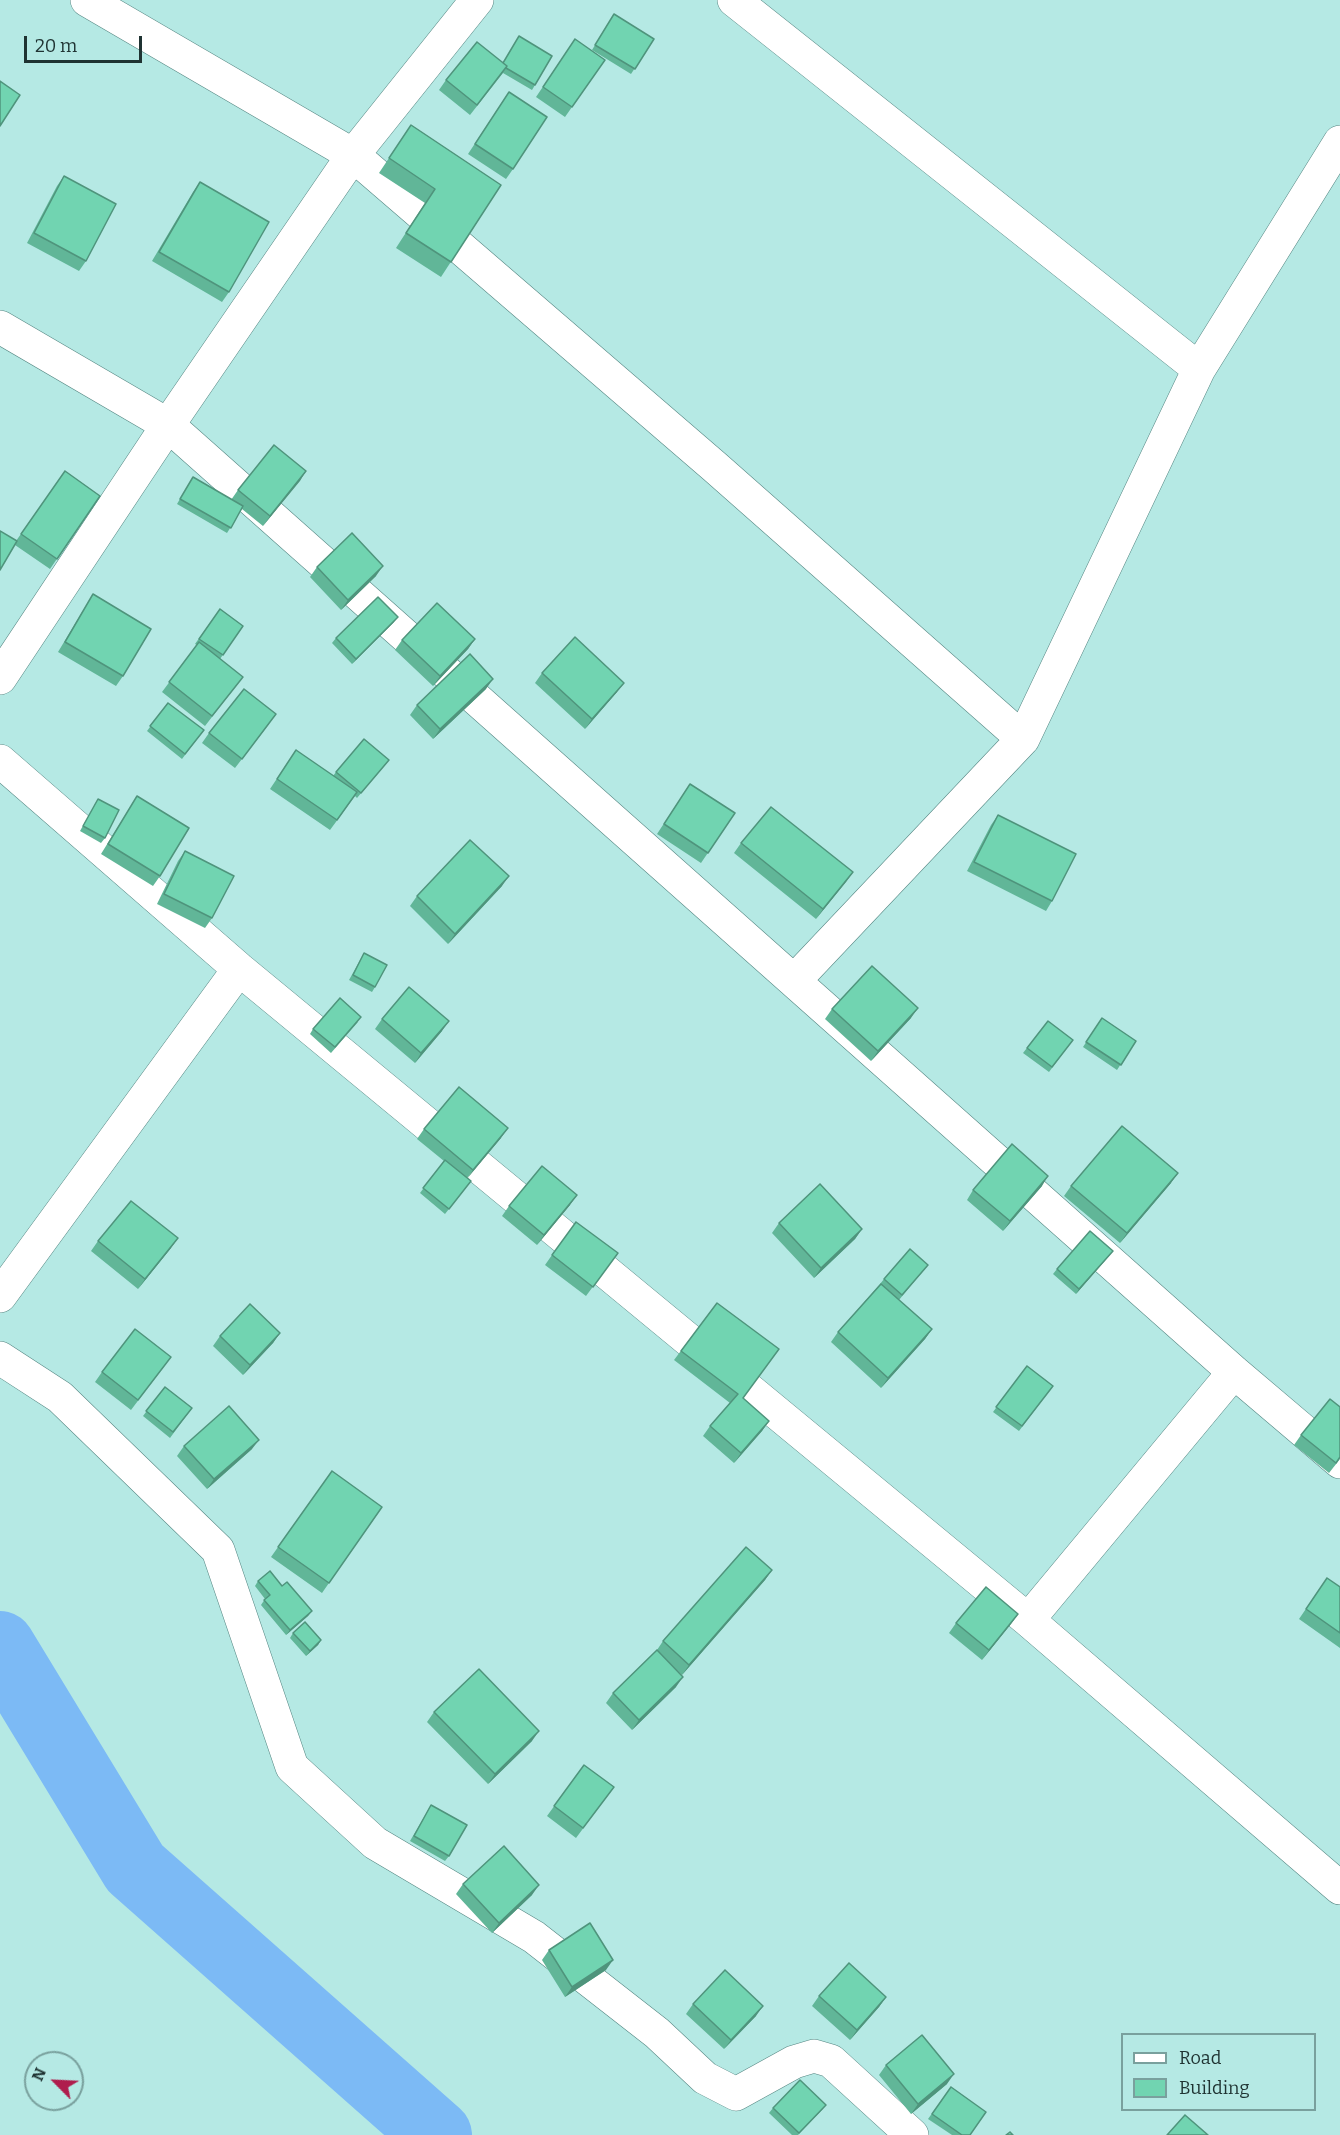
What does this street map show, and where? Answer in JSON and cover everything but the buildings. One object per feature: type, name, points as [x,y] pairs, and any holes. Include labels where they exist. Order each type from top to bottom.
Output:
[{"type":"street","points":[[87,0],[353,155],[715,467],[1023,739]]},
{"type":"street","points":[[0,678],[168,425],[353,155],[477,0]]},
{"type":"street","points":[[734,0],[1199,369]]},
{"type":"street","points":[[794,981],[1023,739],[1199,369],[1340,142]]},
{"type":"street","points":[[0,327],[168,425],[1234,1372],[1340,1462]]},
{"type":"street","points":[[0,761],[239,969],[1028,1620],[1340,1888]]},
{"type":"street","points":[[0,1296],[239,969]]},
{"type":"street","points":[[0,1358],[60,1396],[218,1550],[292,1767],[375,1843],[534,1937],[657,2034],[705,2078],[736,2094],[794,2062],[814,2056],[831,2061],[912,2135]]},
{"type":"street","points":[[1028,1620],[1234,1372]]},
{"type":"waterway","points":[[0,1646],[135,1868],[437,2135]]}]
